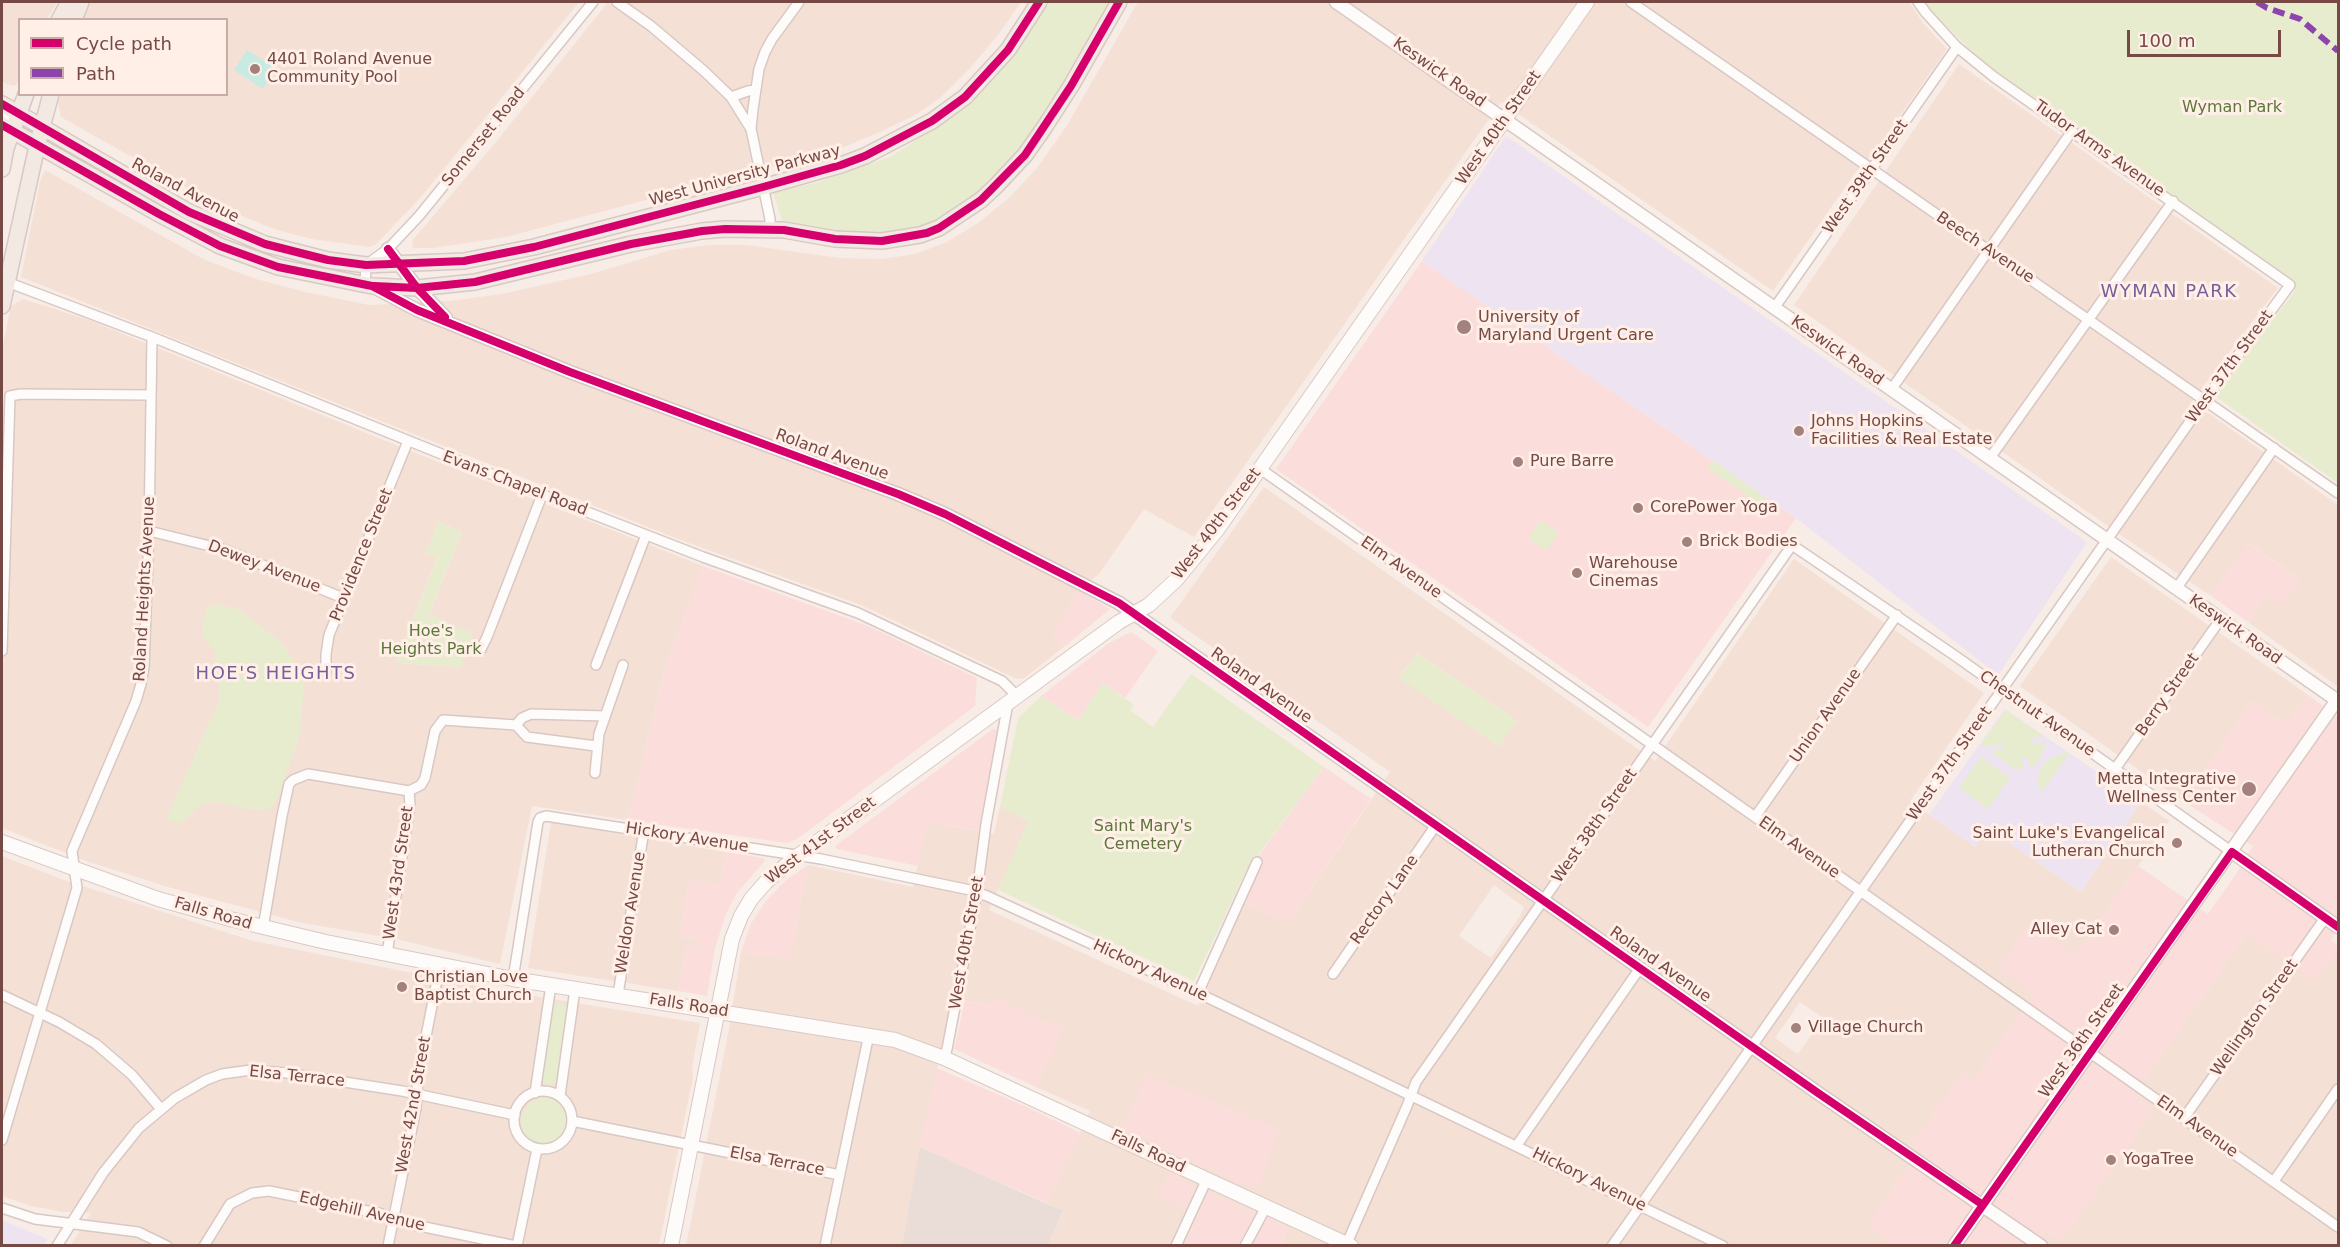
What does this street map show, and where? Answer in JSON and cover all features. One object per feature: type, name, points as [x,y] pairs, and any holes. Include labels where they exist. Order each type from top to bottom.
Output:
[{"type":"main road","points":[[60,18],[69,2]]},
{"type":"main road","points":[[75,18],[81,2]]},
{"type":"main road","name":"West University Parkway","points":[[399,264],[434,264],[492,257],[763,187],[857,159],[893,143],[932,121],[964,97],[1008,50],[1039,2]]},
{"type":"main road","points":[[368,285],[417,288],[484,280],[679,234],[725,229],[770,230],[835,239],[882,241],[927,232],[960,215],[996,186],[1025,155],[1071,86],[1119,2]]},
{"type":"main road","name":"West 40th Street","points":[[1012,700],[1163,593],[1188,567],[1587,2]]},
{"type":"main road","points":[[2,169],[7,128],[18,114],[25,96]]},
{"type":"main road","points":[[2,306],[37,146],[50,96]]},
{"type":"main road","name":"Roland Avenue","points":[[2,104],[189,212],[230,231],[301,254],[328,260],[366,265],[399,264]]},
{"type":"main road","name":"Roland Avenue","points":[[7,128],[220,246],[278,267],[368,285]]},
{"type":"main road","name":"West 41st Street","points":[[671,1245],[732,939],[746,908],[766,882],[797,856],[1012,700]]},
{"type":"main road","name":"Falls Road","points":[[2,842],[158,899],[264,928],[513,979],[869,1034],[907,1044],[944,1058],[1349,1244]]},
{"type":"street","name":"Somerset Road","points":[[366,265],[388,249],[449,180],[593,2]]},
{"type":"street","points":[[617,2],[684,52],[731,97],[751,129]]},
{"type":"street","points":[[770,230],[770,219],[751,129],[755,90],[759,69],[772,39],[799,2]]},
{"type":"street","name":"Keswick Road","points":[[1336,2],[2108,539],[2220,620],[2338,700]]},
{"type":"street","name":"Beech Avenue","points":[[1631,2],[2338,493]]},
{"type":"street","name":"Tudor Arms Avenue","points":[[1918,2],[1957,47],[1994,77],[2290,285]]},
{"type":"street","name":"West 39th Street","points":[[1775,307],[1957,47]]},
{"type":"street","points":[[731,97],[755,90]]},
{"type":"street","points":[[2,117],[18,114]]},
{"type":"street","points":[[1891,390],[2072,131]]},
{"type":"street","points":[[1990,458],[2173,201]]},
{"type":"street","points":[[388,249],[399,264]]},
{"type":"street","name":"Roland Avenue","points":[[399,264],[417,288],[452,323]]},
{"type":"street","points":[[366,265],[368,285]]},
{"type":"street","name":"Evans Chapel Road","points":[[7,282],[542,495],[884,624],[1002,681],[1012,700]]},
{"type":"street","name":"Roland Avenue","points":[[368,285],[398,302],[570,372],[906,497],[1047,565],[1119,603],[2040,1245]]},
{"type":"street","name":"West 37th Street","points":[[1612,1245],[2205,400],[2290,285]]},
{"type":"street","name":"Roland Heights Avenue","points":[[2,1140],[77,888],[72,850],[136,701],[141,684],[144,667],[149,531],[152,338]]},
{"type":"street","points":[[2,650],[10,396],[21,394],[151,395]]},
{"type":"street","name":"Providence Street","points":[[326,671],[329,635],[408,441]]},
{"type":"street","points":[[2176,589],[2274,448]]},
{"type":"street","name":"Elm Avenue","points":[[1259,468],[2338,1227]]},
{"type":"street","points":[[480,651],[488,637],[542,495]]},
{"type":"street","name":"Dewey Avenue","points":[[149,531],[226,550],[343,598]]},
{"type":"street","points":[[596,665],[646,535]]},
{"type":"street","name":"West 38th Street","points":[[1349,1244],[1411,1094],[1422,1073],[1792,545]]},
{"type":"street","name":"Chestnut Avenue","points":[[1792,545],[1897,615],[2338,927]]},
{"type":"street","name":"Union Avenue","points":[[1755,817],[1897,615]]},
{"type":"street","name":"Berry Street","points":[[2115,769],[2220,620]]},
{"type":"street","points":[[595,773],[596,746],[622,665]]},
{"type":"street","name":"West 40th Street","points":[[944,1058],[977,892],[986,824],[1012,700]]},
{"type":"street","name":"West 36th Street","points":[[1954,1245],[2338,700]]},
{"type":"street","points":[[516,725],[522,718],[531,714],[604,716]]},
{"type":"street","points":[[264,928],[287,792],[293,780],[308,774],[410,791],[421,785],[425,778],[435,731],[443,720],[516,725],[527,737],[596,746]]},
{"type":"street","name":"West 43rd Street","points":[[387,954],[410,806],[410,791]]},
{"type":"street","name":"Hickory Avenue","points":[[513,979],[540,818],[546,816],[863,867],[977,892],[1198,993],[1723,1245]]},
{"type":"street","name":"Rectory Lane","points":[[1333,974],[1436,825]]},
{"type":"street","name":"Weldon Avenue","points":[[618,995],[644,830]]},
{"type":"street","points":[[1198,993],[1257,862]]},
{"type":"street","name":"Wellington Street","points":[[2184,1118],[2325,918]]},
{"type":"street","name":"West 42nd Street","points":[[388,1245],[416,1108],[418,1077],[440,965]]},
{"type":"street","points":[[1517,1145],[1640,968]]},
{"type":"street","points":[[535,1093],[551,985]]},
{"type":"street","points":[[560,1096],[575,989]]},
{"type":"street","points":[[2,995],[80,1033],[109,1053],[137,1080],[161,1109]]},
{"type":"street","points":[[825,1245],[869,1034]]},
{"type":"street","name":"Elsa Terrace","points":[[70,1223],[115,1156],[139,1128],[161,1109],[206,1080],[222,1074],[251,1070],[287,1073],[417,1094],[515,1115]]},
{"type":"street","points":[[2274,1181],[2338,1089]]},
{"type":"street","points":[[548,1091],[560,1096],[570,1107],[572,1121],[569,1134],[561,1143],[549,1149],[537,1149],[526,1143],[518,1134],[515,1115],[524,1099],[535,1093],[548,1091]]},
{"type":"street","points":[[2,1100],[12,1104]]},
{"type":"street","name":"Elsa Terrace","points":[[572,1121],[840,1175]]},
{"type":"street","points":[[517,1245],[537,1149]]},
{"type":"street","points":[[1176,1245],[1207,1179]]},
{"type":"street","name":"Edgehill Avenue","points":[[204,1245],[224,1211],[243,1196],[268,1191],[382,1214],[405,1223],[517,1245]]},
{"type":"street","points":[[1245,1245],[1266,1207]]},
{"type":"street","points":[[2,1208],[35,1219],[138,1232],[167,1245]]},
{"type":"street","points":[[57,1245],[70,1223]]},
{"type":"shaded area","points":[[2,2],[57,2],[48,18],[18,18],[18,82],[14,86],[2,82]]},
{"type":"shaded area","points":[[91,2],[579,2],[422,196],[376,244],[370,247],[312,239],[277,230],[244,217],[205,198],[61,117],[58,103],[60,96],[228,96],[228,18],[83,18]]},
{"type":"shaded area","points":[[608,2],[1021,2],[998,35],[940,98],[915,115],[839,149],[506,237],[433,248],[413,248],[412,241],[496,142]]},
{"type":"shaded area","points":[[1138,2],[1909,2],[1923,23],[1947,49],[1873,154],[1855,173],[1773,291],[1501,102],[1194,537],[1144,509],[1099,574],[1078,590],[1053,639],[1065,646],[1023,679],[1015,678],[861,605],[686,542],[21,277],[40,182],[45,170],[205,260],[256,279],[369,305],[450,301],[502,294],[591,274],[671,250],[708,245],[746,245],[839,258],[882,259],[915,254],[947,242],[978,223],[1009,198],[1037,168],[1066,127]]},
{"type":"shaded area","points":[[1959,64],[2278,288],[2190,404],[2211,415],[2338,505],[2337,686],[2248,622],[2266,596],[2300,579],[2249,543],[2211,596],[1794,305]]},
{"type":"shaded area","name":"Johns Hopkins Facilities & Real Estate","points":[[1506,136],[2087,542],[1998,675],[1796,518],[1422,261]]},
{"type":"shaded area","points":[[1422,261],[1796,518],[1648,727],[1276,469]]},
{"type":"shaded area","points":[[23,299],[89,320],[408,450],[703,566],[664,672],[628,820],[532,806],[500,964],[396,939],[298,922],[168,887],[86,861],[2,828],[2,349],[11,306]],"holes":[[[439,522],[462,532],[429,615],[461,667],[396,663],[437,557],[426,554]]]},
{"type":"shaded area","points":[[1264,487],[1655,761],[1794,559],[1984,693],[1910,801],[1975,847],[1988,828],[2081,892],[2141,802],[2169,821],[2076,956],[1998,968],[2034,994],[1973,1081],[1962,1073],[1914,1158],[1868,1225],[1895,1245],[1280,1246],[1288,1228],[1267,1218],[1253,1245],[1239,1245],[1256,1213],[1209,1193],[1183,1245],[1048,1245],[1063,1212],[1047,1203],[1090,1111],[1036,1087],[1062,1029],[994,998],[990,1005],[951,998],[902,1245],[686,1246],[729,1029],[741,952],[790,959],[808,865],[913,887],[927,822],[994,834],[1000,807],[1029,821],[989,910],[1198,1006],[1244,903],[1289,922],[1390,772],[1172,619],[1171,616]],"holes":[[[1417,653],[1516,720],[1499,746],[1399,677]],[[1494,885],[1524,907],[1491,958],[1459,936]],[[1800,1002],[1823,1018],[1798,1054],[1775,1038]]]},
{"type":"shaded area","points":[[2248,543],[2300,579],[2281,605],[2266,596],[2248,622],[2211,596]]},
{"type":"shaded area","points":[[2111,557],[2308,695],[2287,725],[2252,701],[2183,801],[2020,686]]},
{"type":"shaded area","points":[[703,566],[868,626],[977,678],[975,706],[797,839],[787,843],[628,820],[664,672]]},
{"type":"shaded area","points":[[1078,590],[1110,609],[1065,646],[1052,639]]},
{"type":"shaded area","points":[[1131,632],[1158,651],[1125,698],[1103,683],[1078,720],[1041,696],[1109,643]]},
{"type":"shaded area","points":[[2308,695],[2338,717],[2338,929],[2331,940],[2338,945],[2338,948],[2315,981],[2247,933],[2133,1095],[2153,1110],[2061,1242],[2045,1230],[2034,1245],[1895,1245],[1867,1225],[1914,1158],[1906,1152],[1962,1073],[1973,1080],[2034,994],[1998,969],[2030,923],[2076,955],[2138,866],[2208,914],[2253,846],[2183,801],[2252,701],[2287,725]]},
{"type":"shaded area","points":[[2005,709],[2141,802],[2081,892],[1989,829],[1975,847],[1929,815]]},
{"type":"shaded area","points":[[993,729],[998,730],[997,748],[980,831],[927,822],[918,866],[837,849],[835,846]]},
{"type":"shaded area","points":[[1324,767],[1371,799],[1289,922],[1244,903],[1261,863],[1256,859]]},
{"type":"shaded area","points":[[551,822],[725,852],[720,884],[689,880],[680,936],[699,939],[698,948],[686,946],[679,991],[528,968]]},
{"type":"shaded area","points":[[725,852],[763,858],[765,861],[736,894],[726,914],[715,948],[707,996],[679,991],[686,946],[697,947],[699,939],[680,936],[689,880],[720,884]]},
{"type":"shaded area","points":[[2,856],[61,879],[253,941],[502,991],[700,1023],[692,1067],[693,1077],[659,1245],[71,1245],[91,1213],[64,1212],[31,1206],[2,1196]]},
{"type":"shaded area","points":[[808,865],[790,959],[741,952],[751,924],[765,902],[785,881]]},
{"type":"shaded area","points":[[2247,933],[2315,980],[2338,948],[2338,1242],[2336,1245],[2034,1246],[2045,1230],[2061,1241],[2153,1110],[2133,1095]]},
{"type":"shaded area","points":[[994,997],[1063,1029],[1036,1087],[954,1049],[965,1001],[990,1005]]},
{"type":"shaded area","points":[[937,1068],[1081,1133],[1047,1203],[920,1147]]},
{"type":"shaded area","points":[[1147,1074],[1179,1088],[1154,1142],[1123,1128]]},
{"type":"shaded area","points":[[1181,1088],[1279,1129],[1257,1190],[1189,1160],[1181,1180],[1196,1187],[1186,1208],[1158,1196],[1177,1155],[1154,1144]]},
{"type":"shaded area","points":[[920,1147],[1063,1211],[1048,1245],[902,1245]]},
{"type":"shaded area","points":[[1209,1193],[1256,1213],[1239,1245],[1183,1245]]},
{"type":"shaded area","points":[[1267,1217],[1288,1228],[1280,1245],[1253,1245]]},
{"type":"shaded area","points":[[2,1220],[47,1239],[44,1245],[2,1245]]},
{"type":"green space","points":[[1050,2],[1114,2],[1034,135],[968,205],[924,230],[877,237],[789,227],[782,221],[773,192],[816,183],[892,156],[966,107],[993,79]]},
{"type":"green space","name":"Wyman Park","points":[[1925,2],[2338,2],[2338,483],[2216,397],[2215,392],[2295,291],[2295,281],[1984,63],[1936,16]]},
{"type":"green space","points":[[1713,460],[1776,505],[1769,515],[1755,505],[1747,495],[1707,469]]},
{"type":"green space","points":[[1541,520],[1559,533],[1546,551],[1528,538]]},
{"type":"green space","name":"Hoe's Heights Park","points":[[438,522],[462,532],[429,614],[473,633],[461,667],[396,663],[437,558],[425,554]]},
{"type":"green space","points":[[219,604],[240,610],[282,643],[300,669],[304,685],[300,735],[272,808],[251,810],[215,801],[197,807],[184,822],[178,823],[169,820],[168,815],[219,701],[219,685],[211,672],[216,652],[202,633],[205,612],[208,607]]},
{"type":"green space","points":[[1417,653],[1517,720],[1499,746],[1399,678]]},
{"type":"green space","name":"Saint Mary's Cemetery","points":[[1191,674],[1324,767],[1246,871],[1194,981],[998,890],[1028,821],[1000,807],[1018,718],[1041,696],[1078,720],[1103,683],[1134,705],[1130,710],[1153,727]]},
{"type":"green space","points":[[2006,710],[2043,736],[2031,739],[2032,744],[2043,742],[2045,744],[2040,760],[2035,765],[2030,767],[2027,756],[2022,758],[2024,768],[2015,769],[1990,751],[2004,749],[2004,744],[1985,747],[1981,744]]},
{"type":"green space","points":[[2066,752],[2069,754],[2041,793],[2037,780],[2042,766],[2049,759]]},
{"type":"green space","points":[[1981,757],[2010,778],[1988,809],[1959,788]]},
{"type":"green space","points":[[558,1003],[566,1004],[568,1008],[558,1079],[554,1084],[548,1086],[541,1078],[552,1008]]},
{"type":"green space","points":[[544,1098],[560,1105],[567,1121],[560,1137],[544,1144],[528,1137],[521,1121],[528,1105]]},
{"type":"water","name":"4401 Roland Avenue Community Pool","points":[[247,50],[275,68],[263,89],[234,70]]},
{"type":"marked path","points":[[2257,2],[2267,8],[2300,19],[2338,51]]},
{"type":"cycle path","points":[[2,104],[189,212],[265,244],[328,260],[366,265],[464,261],[534,247],[763,187],[865,156],[932,121],[965,97],[1008,50],[1039,2]]},
{"type":"cycle path","points":[[374,286],[417,288],[475,282],[631,244],[702,231],[784,230],[835,239],[882,241],[927,233],[939,228],[981,200],[1025,155],[1071,86],[1119,2]]},
{"type":"cycle path","points":[[2,125],[220,246],[278,267],[372,286],[417,310],[570,372],[898,494],[945,514],[1119,603],[1818,1093],[1983,1205]]},
{"type":"cycle path","points":[[388,249],[417,288],[445,317]]},
{"type":"cycle path","points":[[1954,1246],[2232,852],[2338,927]]},
{"type":"place","name":"4401 Roland Avenue Community Pool","points":[[255,69]]},
{"type":"place","name":"University of Maryland Urgent Care","points":[[1464,327]]},
{"type":"place","name":"Johns Hopkins Facilities & Real Estate","points":[[1799,431]]},
{"type":"place","name":"Pure Barre","points":[[1518,462]]},
{"type":"place","name":"CorePower Yoga","points":[[1638,508]]},
{"type":"place","name":"Brick Bodies","points":[[1687,542]]},
{"type":"place","name":"Warehouse Cinemas","points":[[1577,573]]},
{"type":"place","name":"Metta Integrative Wellness Center","points":[[2249,789]]},
{"type":"place","name":"Saint Luke's Evangelical Lutheran Church","points":[[2177,843]]},
{"type":"place","name":"Alley Cat","points":[[2114,930]]},
{"type":"place","name":"Christian Love Baptist Church","points":[[402,987]]},
{"type":"place","name":"Village Church","points":[[1796,1028]]},
{"type":"place","name":"YogaTree","points":[[2111,1160]]},
{"type":"district","name":"WYMAN PARK","points":[[2169,292]]},
{"type":"district","name":"HOE'S HEIGHTS","points":[[276,674]]}]
